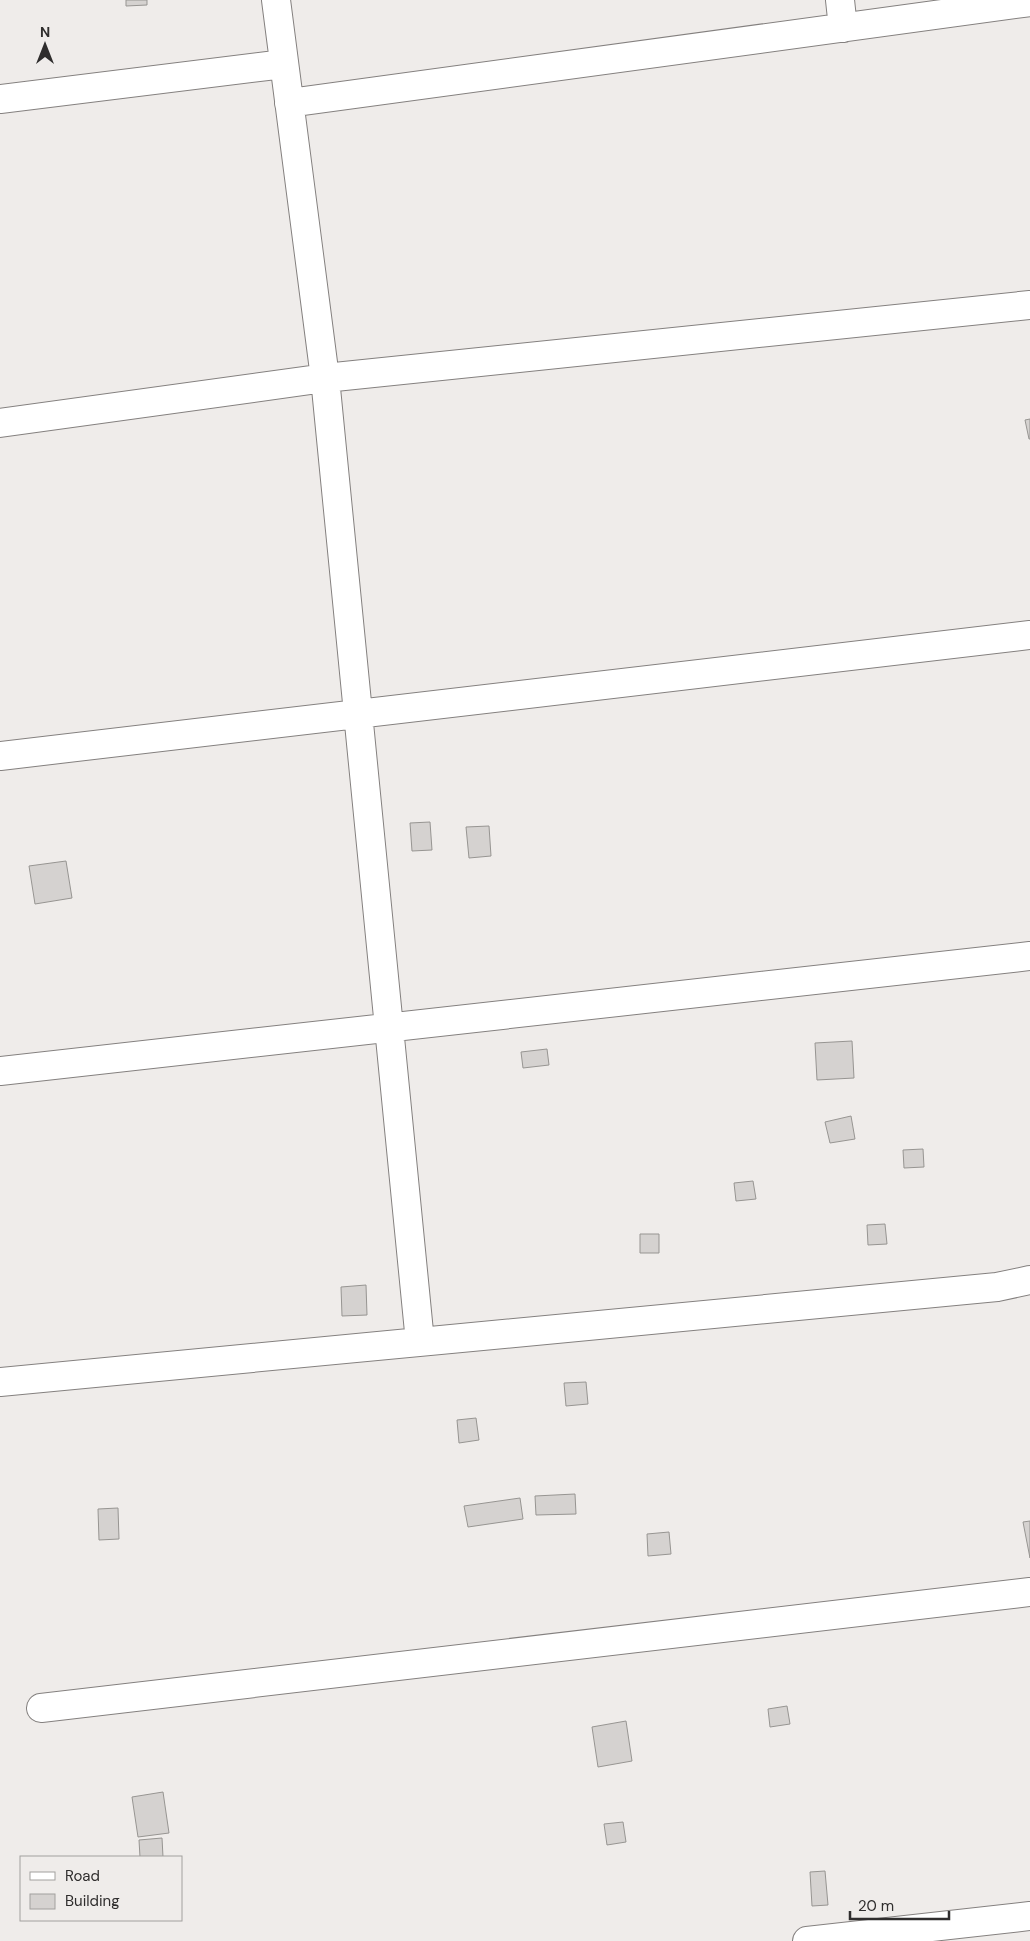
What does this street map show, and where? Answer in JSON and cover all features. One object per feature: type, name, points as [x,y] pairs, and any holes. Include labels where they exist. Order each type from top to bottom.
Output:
[{"type":"street","points":[[276,0],[325,378],[420,1342]]},
{"type":"street","points":[[840,0],[843,28]]},
{"type":"street","points":[[289,102],[1030,2]]},
{"type":"street","points":[[0,99],[284,64]]},
{"type":"street","points":[[0,423],[325,378],[1030,305]]},
{"type":"street","points":[[0,756],[1030,635]]},
{"type":"street","points":[[0,1071],[1030,956]]},
{"type":"street","points":[[0,1382],[988,1288],[1030,1280]]},
{"type":"street","points":[[41,1708],[1030,1592]]},
{"type":"street","points":[[807,1941],[1030,1916]]},
{"type":"building","points":[[126,0],[147,0],[147,5],[126,6]]},
{"type":"building","points":[[1030,419],[1030,439],[1029,439],[1025,420]]},
{"type":"building","points":[[430,822],[432,850],[412,851],[410,823]]},
{"type":"building","points":[[489,826],[491,856],[469,858],[466,827]]},
{"type":"building","points":[[66,861],[72,898],[35,904],[29,866]]},
{"type":"building","points":[[852,1041],[854,1078],[817,1080],[815,1043]]},
{"type":"building","points":[[547,1049],[549,1065],[523,1068],[521,1052]]},
{"type":"building","points":[[851,1116],[855,1139],[830,1143],[825,1122]]},
{"type":"building","points":[[923,1149],[924,1167],[904,1168],[903,1150]]},
{"type":"building","points":[[753,1181],[756,1199],[736,1201],[734,1183]]},
{"type":"building","points":[[885,1224],[887,1244],[868,1245],[867,1225]]},
{"type":"building","points":[[640,1234],[659,1234],[659,1253],[640,1253]]},
{"type":"building","points":[[366,1285],[367,1315],[342,1316],[341,1287]]},
{"type":"building","points":[[586,1382],[588,1404],[566,1406],[564,1383]]},
{"type":"building","points":[[476,1418],[479,1440],[459,1443],[457,1420]]},
{"type":"building","points":[[575,1494],[576,1514],[536,1515],[535,1496]]},
{"type":"building","points":[[520,1498],[523,1519],[468,1527],[464,1506]]},
{"type":"building","points":[[118,1508],[119,1539],[99,1540],[98,1509]]},
{"type":"building","points":[[1030,1521],[1030,1558],[1023,1522]]},
{"type":"building","points":[[669,1532],[671,1554],[648,1556],[647,1534]]},
{"type":"building","points":[[787,1706],[790,1724],[770,1727],[768,1709]]},
{"type":"building","points":[[626,1721],[632,1761],[598,1767],[592,1727]]},
{"type":"building","points":[[163,1792],[169,1833],[138,1837],[132,1797]]},
{"type":"building","points":[[623,1822],[626,1842],[607,1845],[604,1824]]},
{"type":"building","points":[[162,1838],[163,1856],[140,1856],[139,1840]]},
{"type":"building","points":[[825,1871],[828,1905],[812,1906],[810,1872]]}]
